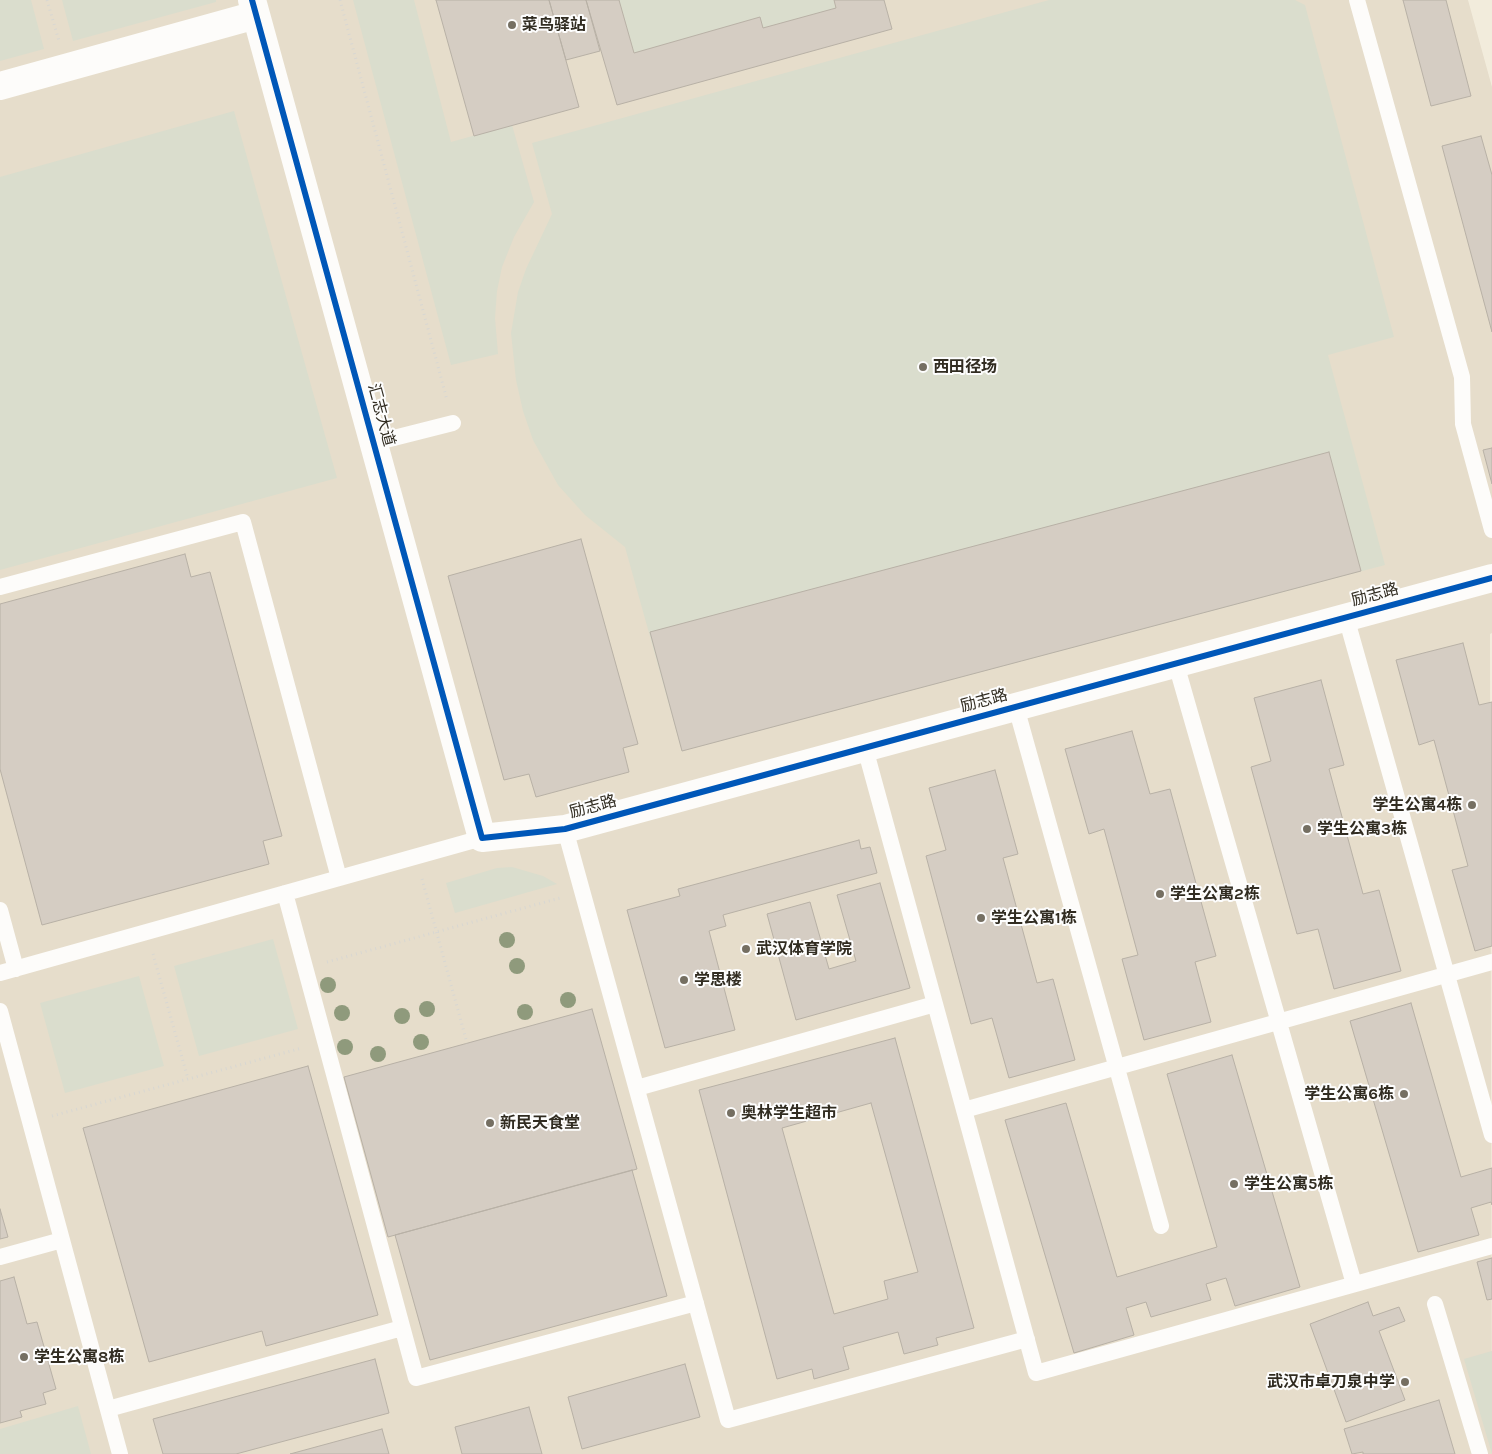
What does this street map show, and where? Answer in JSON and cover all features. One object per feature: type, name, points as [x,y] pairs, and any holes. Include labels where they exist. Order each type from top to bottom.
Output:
[{"type":"street","points":[[0,86],[66,68],[254,8]]},
{"type":"street","name":"汇志大道","points":[[254,8],[482,838]]},
{"type":"street","name":"励志路","points":[[482,838],[565,829],[1492,578]]},
{"type":"lane","points":[[1357,0],[1462,377],[1463,424],[1492,530]]},
{"type":"lane","points":[[374,443],[453,423]]},
{"type":"lane","points":[[0,587],[243,522],[339,878]]},
{"type":"lane","points":[[1346,617],[1492,1135]]},
{"type":"lane","points":[[1176,664],[1354,1284]]},
{"type":"lane","points":[[1016,706],[1161,1226]]},
{"type":"lane","points":[[865,748],[1036,1373],[1492,1246]]},
{"type":"lane","points":[[565,829],[728,1420],[1027,1339]]},
{"type":"lane","points":[[1,916],[8,971],[482,838]]},
{"type":"lane","points":[[285,893],[416,1378],[696,1303]]},
{"type":"lane","points":[[964,1110],[1492,962]]},
{"type":"lane","points":[[637,1088],[935,1004]]},
{"type":"lane","points":[[0,1011],[120,1454]]},
{"type":"lane","points":[[0,1257],[62,1240]]},
{"type":"lane","points":[[1436,1304],[1480,1454]]},
{"type":"lane","points":[[108,1409],[402,1328]]},
{"type":"path","points":[[47,0],[66,68]]},
{"type":"path","points":[[340,0],[453,423]]},
{"type":"path","points":[[415,856],[467,1043]]},
{"type":"path","points":[[305,969],[582,891]]},
{"type":"path","points":[[147,932],[188,1079]]},
{"type":"path","points":[[30,1122],[325,1042]]},
{"type":"shaded area","name":"武汉体育学院","points":[[0,0],[1468,0],[1492,87],[1492,633],[1490,634],[1492,1454],[0,1454]]},
{"type":"green space","points":[[0,0],[31,0],[44,49],[0,61]]},
{"type":"green space","points":[[62,0],[216,0],[216,2],[73,41]]},
{"type":"green space","points":[[353,0],[414,0],[451,142],[512,125],[534,202],[514,237],[502,267],[497,291],[495,318],[498,354],[451,365]]},
{"type":"green space","points":[[619,0],[834,0],[836,8],[763,28],[760,17],[634,53]]},
{"type":"green space","name":"西田径场","points":[[1049,0],[1295,0],[1305,5],[1394,337],[1328,355],[1385,565],[682,751],[625,547],[585,515],[558,485],[533,440],[523,411],[516,380],[511,333],[518,292],[526,269],[552,214],[532,143]]},
{"type":"green space","points":[[234,111],[337,478],[0,570],[0,177]]},
{"type":"green space","points":[[512,867],[543,876],[557,884],[455,913],[446,883],[497,868]]},
{"type":"green space","points":[[273,939],[298,1029],[199,1056],[174,966]]},
{"type":"green space","points":[[139,976],[164,1066],[65,1093],[40,1003]]},
{"type":"green space","points":[[1492,1351],[1492,1454],[1464,1359]]},
{"type":"green space","points":[[78,1406],[91,1454],[0,1454],[0,1429]]},
{"type":"building","points":[[436,0],[549,0],[579,107],[474,136]]},
{"type":"building","points":[[549,0],[586,0],[600,51],[566,60]]},
{"type":"building","points":[[586,0],[619,0],[634,53],[760,17],[763,28],[836,8],[834,0],[884,0],[892,29],[617,105]]},
{"type":"building","points":[[1403,0],[1446,0],[1471,96],[1431,106]]},
{"type":"building","points":[[1481,136],[1492,175],[1492,332],[1442,146]]},
{"type":"building","points":[[1492,448],[1492,484],[1483,450]]},
{"type":"building","points":[[1329,452],[1361,571],[682,751],[650,632]]},
{"type":"building","points":[[581,539],[638,744],[623,748],[629,772],[536,797],[529,774],[504,780],[448,576]]},
{"type":"building","points":[[185,554],[191,577],[210,572],[282,836],[263,841],[269,864],[42,925],[0,769],[0,604]]},
{"type":"building","name":"学生公寓4栋","points":[[1463,643],[1479,705],[1492,702],[1492,946],[1475,951],[1452,870],[1468,866],[1434,740],[1419,745],[1396,660]]},
{"type":"building","name":"学生公寓3栋","points":[[1321,680],[1344,765],[1329,769],[1363,894],[1379,890],[1401,971],[1334,989],[1318,929],[1297,934],[1251,767],[1271,761],[1254,698]]},
{"type":"building","name":"学生公寓2栋","points":[[1132,731],[1150,794],[1170,789],[1216,956],[1195,962],[1211,1022],[1144,1040],[1122,959],[1138,955],[1104,829],[1089,834],[1065,749]]},
{"type":"building","name":"学生公寓1栋","points":[[995,770],[1018,854],[1003,858],[1037,983],[1053,979],[1075,1060],[1009,1078],[992,1018],[971,1024],[926,856],[946,850],[929,788]]},
{"type":"building","name":"学思楼","points":[[859,840],[861,849],[870,847],[877,873],[723,915],[726,926],[709,931],[735,1030],[665,1048],[627,910],[680,896],[678,889]]},
{"type":"building","points":[[880,883],[910,988],[796,1020],[767,914],[810,902],[829,969],[856,961],[837,895]]},
{"type":"building","name":"学生公寓6栋","points":[[1411,1003],[1461,1177],[1492,1168],[1492,1205],[1491,1202],[1471,1208],[1479,1235],[1418,1252],[1350,1021]]},
{"type":"building","name":"新民天食堂","points":[[592,1009],[637,1169],[388,1237],[344,1077]]},
{"type":"building","points":[[895,1038],[974,1328],[936,1338],[938,1345],[904,1354],[898,1332],[843,1347],[849,1369],[814,1379],[812,1369],[777,1379],[699,1090]],"holes":[[[871,1103],[918,1272],[884,1281],[888,1299],[834,1314],[782,1128]]]},
{"type":"building","name":"学生公寓5栋","points":[[1232,1055],[1300,1287],[1235,1306],[1226,1278],[1206,1284],[1211,1300],[1151,1317],[1146,1302],[1126,1308],[1134,1335],[1074,1353],[1005,1120],[1066,1103],[1117,1277],[1217,1247],[1167,1074]]},
{"type":"building","points":[[308,1066],[378,1315],[266,1346],[262,1331],[149,1362],[83,1128]]},
{"type":"building","points":[[632,1170],[667,1296],[430,1360],[395,1235]]},
{"type":"building","points":[[0,1209],[8,1237],[0,1239]]},
{"type":"building","points":[[1492,1258],[1492,1299],[1487,1300],[1477,1262]]},
{"type":"building","name":"学生公寓8栋","points":[[14,1277],[27,1324],[37,1322],[56,1389],[43,1393],[46,1404],[20,1411],[22,1417],[0,1423],[0,1281]]},
{"type":"building","points":[[1368,1302],[1373,1316],[1399,1307],[1405,1321],[1379,1331],[1405,1400],[1346,1422],[1310,1324]]},
{"type":"building","points":[[375,1359],[389,1413],[236,1454],[163,1454],[153,1419]]},
{"type":"building","points":[[685,1364],[700,1417],[582,1449],[568,1397]]},
{"type":"building","points":[[1439,1400],[1455,1454],[1363,1454],[1363,1452],[1352,1454],[1344,1429]]},
{"type":"building","points":[[529,1407],[542,1454],[462,1454],[455,1427]]},
{"type":"building","points":[[382,1429],[389,1454],[290,1454]]},
{"type":"cycle path","points":[[252,0],[482,838],[565,829],[1492,578]]},
{"type":"place","name":"菜鸟驿站","points":[[512,25]]},
{"type":"place","name":"西田径场","points":[[923,367]]},
{"type":"place","name":"学生公寓4栋","points":[[1472,805]]},
{"type":"place","name":"学生公寓3栋","points":[[1307,829]]},
{"type":"place","name":"学生公寓2栋","points":[[1160,894]]},
{"type":"place","name":"学生公寓1栋","points":[[981,918]]},
{"type":"place","name":"武汉体育学院","points":[[746,949]]},
{"type":"place","name":"学思楼","points":[[684,980]]},
{"type":"place","name":"学生公寓6栋","points":[[1404,1094]]},
{"type":"place","name":"奥林学生超市","points":[[731,1113]]},
{"type":"place","name":"新民天食堂","points":[[490,1123]]},
{"type":"place","name":"学生公寓5栋","points":[[1234,1184]]},
{"type":"place","name":"学生公寓8栋","points":[[24,1357]]},
{"type":"place","name":"武汉市卓刀泉中学","points":[[1405,1382]]}]
